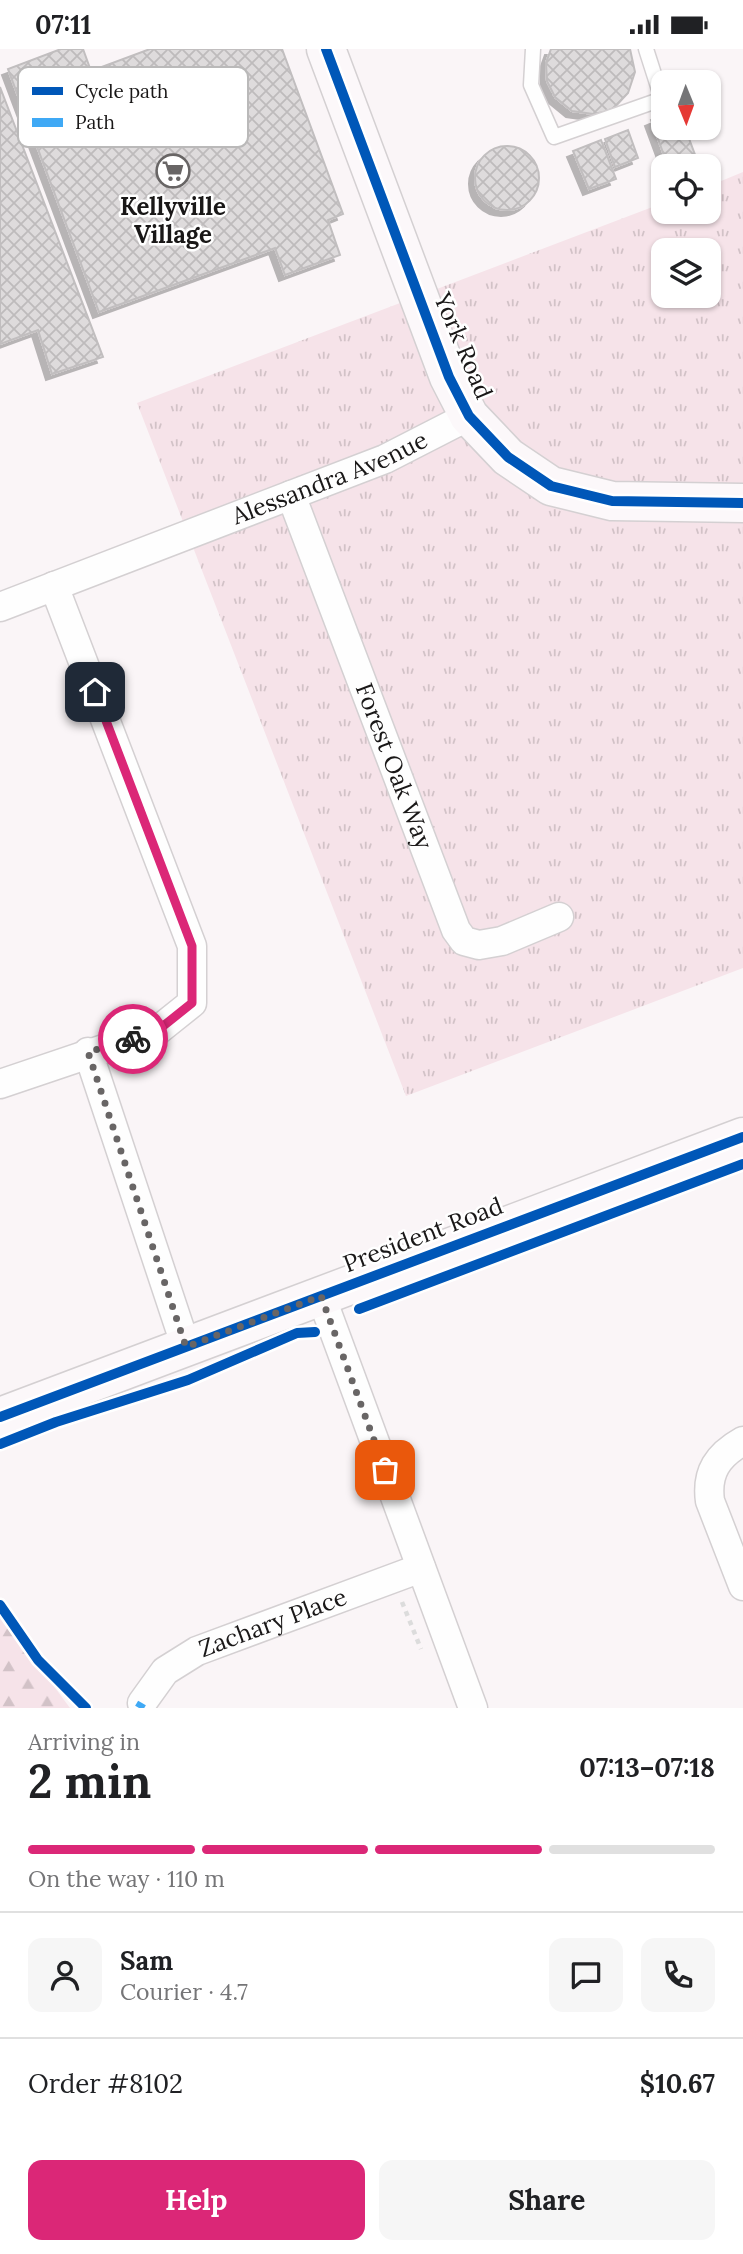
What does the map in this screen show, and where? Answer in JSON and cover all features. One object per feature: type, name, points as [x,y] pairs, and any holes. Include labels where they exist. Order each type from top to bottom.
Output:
[{"type":"street","name":"York Road","points":[[326,49],[449,377],[469,416],[508,457],[551,486],[612,501],[743,503]]},
{"type":"street","name":"Alessandra Avenue","points":[[0,607],[385,459],[469,416]]},
{"type":"street","name":"Forest Oak Way","points":[[290,495],[456,930],[464,941],[489,944],[559,917]]},
{"type":"street","points":[[0,1084],[88,1052],[157,1031],[192,1003],[192,946],[54,586]]},
{"type":"street","points":[[88,1052],[186,1347]]},
{"type":"street","name":"President Road","points":[[0,1417],[743,1137]]},
{"type":"street","points":[[321,1296],[473,1708]]},
{"type":"street","points":[[743,1441],[702,1464],[709,1477],[710,1501],[743,1586]]},
{"type":"street","name":"Zachary Place","points":[[142,1703],[165,1671],[197,1651],[421,1568]]},
{"type":"lane","points":[[533,49],[531,85],[554,137],[662,99],[646,49]]},
{"type":"green space","points":[[743,172],[743,968],[406,1096],[137,403],[651,208],[651,224],[721,224],[721,181]]},
{"type":"green space","points":[[0,1613],[70,1708],[0,1708]]},
{"type":"building","points":[[61,49],[83,49],[90,67],[18,67],[18,96],[8,69]]},
{"type":"building","points":[[150,49],[282,49],[343,214],[328,220],[340,255],[285,275],[275,248],[99,312],[37,147],[248,147],[248,67],[102,67]]},
{"type":"building","points":[[551,49],[630,49],[635,72],[628,93],[614,108],[604,112],[593,114],[572,111],[555,97],[547,81],[546,63]]},
{"type":"building","name":"Kellyville Village","points":[[0,87],[18,134],[18,147],[23,147],[103,357],[52,374],[38,330],[0,344]]},
{"type":"building","points":[[628,130],[638,158],[615,167],[605,139]]},
{"type":"building","points":[[601,140],[616,179],[589,189],[573,151]]},
{"type":"building","points":[[658,140],[690,140],[695,154],[664,154]]},
{"type":"building","points":[[507,146],[525,152],[533,160],[539,178],[533,196],[525,204],[507,210],[489,204],[481,196],[475,178],[481,160],[489,152]]},
{"type":"marked path","points":[[139,1708],[142,1703]]},
{"type":"cycle path","points":[[326,49],[449,377],[469,416],[508,457],[551,486],[612,501],[743,503]]},
{"type":"cycle path","points":[[0,1417],[743,1137]]},
{"type":"cycle path","points":[[359,1309],[743,1164]]},
{"type":"cycle path","points":[[0,1444],[56,1422],[188,1380],[297,1333],[315,1332]]},
{"type":"cycle path","points":[[0,1605],[38,1660],[86,1708]]},
{"type":"way so far","points":[[133,1039],[88,1052],[186,1347],[321,1296],[385,1470]]},
{"type":"place","name":"Kellyville Village","points":[[173,171]]},
{"type":"route","points":[[95,692],[192,946],[192,1003],[157,1031],[133,1039]]}]
